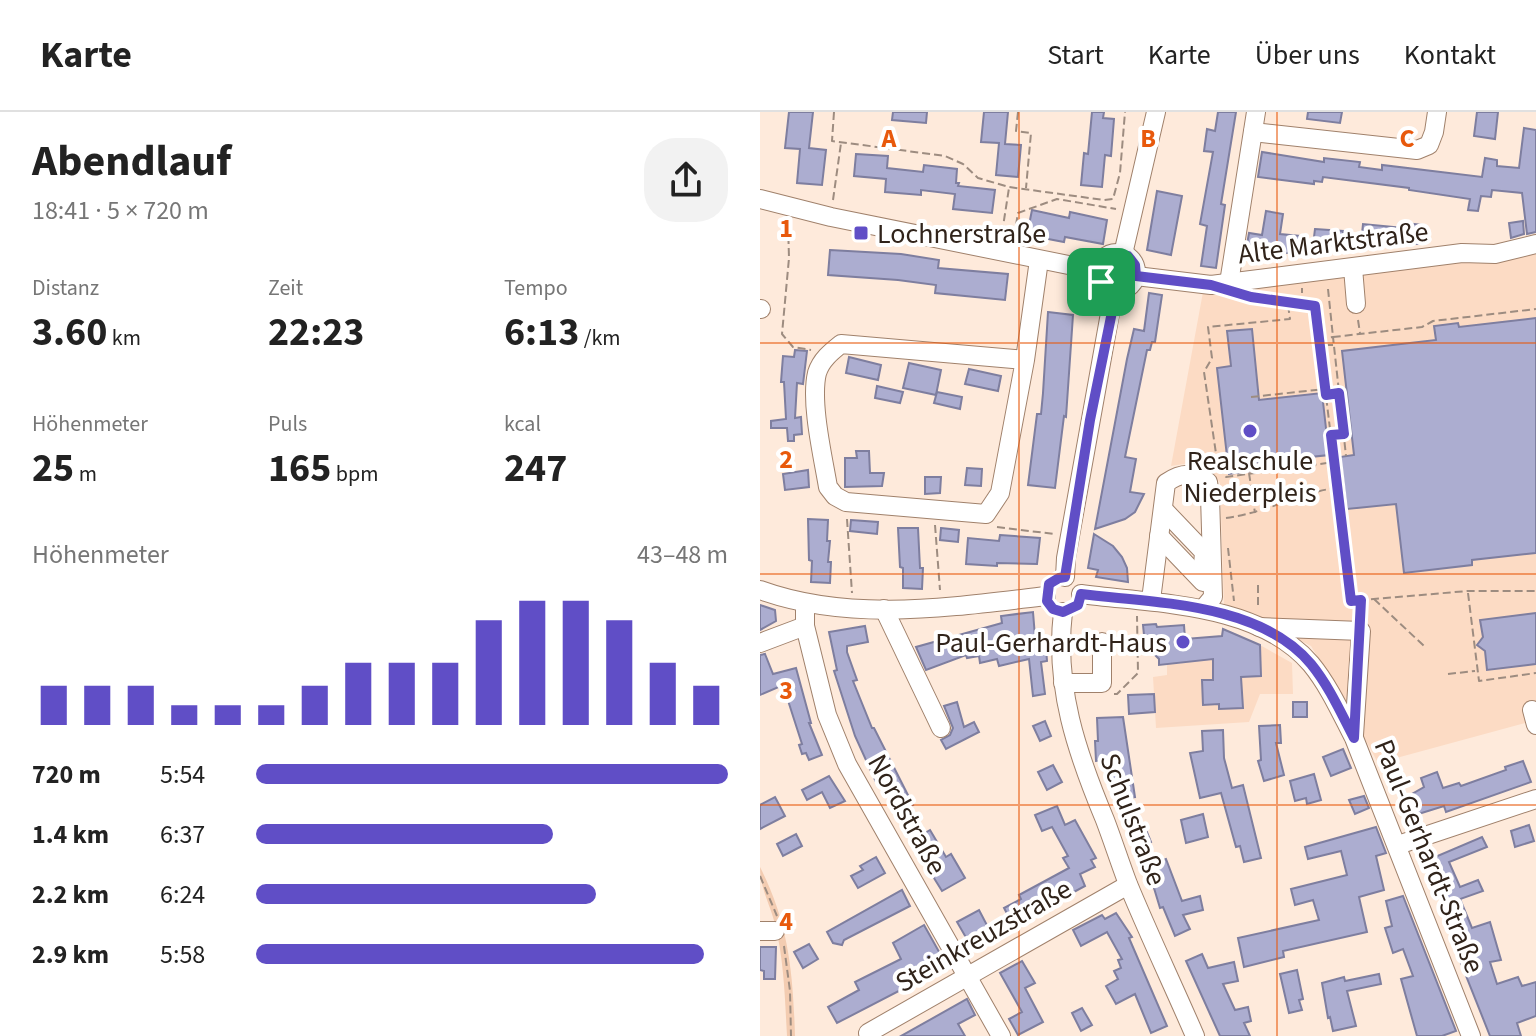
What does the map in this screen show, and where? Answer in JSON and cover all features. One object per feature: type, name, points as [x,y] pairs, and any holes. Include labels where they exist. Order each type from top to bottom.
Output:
[{"type":"street","points":[[1123,254],[1156,112]]},
{"type":"street","points":[[1229,283],[1256,112]]},
{"type":"street","points":[[1253,132],[1417,150],[1429,145],[1437,112]]},
{"type":"street","points":[[760,199],[831,217],[1098,271]]},
{"type":"street","name":"Alte Marktstraße","points":[[1136,276],[1201,286],[1462,253],[1495,254],[1536,244]]},
{"type":"street","points":[[1123,254],[1135,265],[1136,276],[1131,286],[1114,291],[1101,282],[1098,271],[1106,256],[1123,254]]},
{"type":"street","points":[[1025,360],[841,344],[826,356],[818,371],[816,394],[828,487],[835,496],[846,502],[986,514],[1000,493],[1025,360],[1039,260]]},
{"type":"street","points":[[1353,268],[1356,304]]},
{"type":"street","points":[[1065,577],[1114,291]]},
{"type":"street","points":[[1151,600],[1166,483],[1176,476],[1189,473],[1208,482],[1213,597],[1203,609]]},
{"type":"street","points":[[1161,522],[1203,574],[1203,609]]},
{"type":"street","points":[[1065,577],[1074,581],[1081,594],[1078,605],[1063,612],[1053,609],[1046,596],[1049,584],[1065,577]]},
{"type":"street","points":[[760,590],[805,604],[853,610],[944,608],[1046,596]]},
{"type":"street","name":"Paul-Gerhardt-Straße","points":[[1081,594],[1151,600],[1222,613],[1285,642],[1309,662],[1332,694],[1354,738],[1471,1036]]},
{"type":"street","name":"Nordstraße","points":[[805,604],[805,626],[827,715],[847,764],[1001,1036]]},
{"type":"street","points":[[884,609],[941,728]]},
{"type":"street","name":"Schulstraße","points":[[1063,612],[1063,683],[1070,727],[1128,885],[1195,1036]]},
{"type":"street","points":[[1257,627],[1268,625],[1361,631],[1354,738]]},
{"type":"street","points":[[760,643],[805,626]]},
{"type":"street","points":[[1063,683],[1102,683],[1102,642]]},
{"type":"street","points":[[1398,845],[1536,799]]},
{"type":"street","name":"Steinkreuzstraße","points":[[870,1036],[868,1033],[964,971],[1128,885]]},
{"type":"path","points":[[834,112],[832,141],[945,156],[963,164],[978,178],[1009,187],[1104,200],[1113,199],[1120,173],[1125,112]]},
{"type":"path","points":[[1018,112],[1016,131],[1031,133],[1026,189]]},
{"type":"path","points":[[831,217],[841,143]]},
{"type":"path","points":[[1005,253],[1009,187]]},
{"type":"path","points":[[1005,253],[1018,213],[1057,199],[1133,212]]},
{"type":"path","points":[[787,206],[789,258],[782,334],[793,347],[817,350],[826,356]]},
{"type":"path","points":[[1302,293],[1302,305]]},
{"type":"path","points":[[1251,297],[1315,306],[1351,601],[1468,591],[1536,591]]},
{"type":"path","points":[[1288,303],[1290,319],[1208,327],[1212,358],[1204,372],[1218,467],[1226,477],[1335,462]]},
{"type":"path","points":[[1422,327],[1433,321],[1536,309]]},
{"type":"path","points":[[1319,339],[1333,337],[1346,456]]},
{"type":"path","points":[[1251,397],[1329,387],[1324,345],[1334,344]]},
{"type":"path","points":[[1249,473],[1255,514]]},
{"type":"path","points":[[1225,518],[1255,514],[1344,487]]},
{"type":"path","points":[[986,514],[998,528],[1057,534]]},
{"type":"path","points":[[847,516],[852,593]]},
{"type":"path","points":[[935,521],[940,590]]},
{"type":"path","points":[[1228,547],[1235,605]]},
{"type":"path","points":[[1258,585],[1258,604]]},
{"type":"path","points":[[1468,591],[1479,681],[1536,673]]},
{"type":"path","points":[[1373,598],[1424,646]]},
{"type":"path","points":[[1361,600],[1361,631]]},
{"type":"path","points":[[1137,629],[1137,640]]},
{"type":"path","points":[[1448,674],[1477,671]]},
{"type":"path","points":[[760,876],[774,932],[791,1036]]},
{"type":"shaded area","points":[[1536,254],[1536,720],[1378,763],[1311,646],[1246,613],[1224,606],[1220,483],[1213,472],[1203,465],[1190,463],[1171,466],[1203,292]]},
{"type":"shaded area","points":[[1223,629],[1292,663],[1293,694],[1260,694],[1249,722],[1156,728],[1153,677],[1167,675],[1167,664],[1186,663],[1222,636]]},
{"type":"shaded area","points":[[760,867],[770,888],[788,949],[795,1036],[787,1036],[779,941]]},
{"type":"building","points":[[789,112],[813,112],[809,148],[826,150],[822,185],[797,183],[800,149],[785,148]]},
{"type":"building","points":[[893,112],[927,112],[926,123],[892,120]]},
{"type":"building","points":[[984,112],[1008,112],[1005,144],[1021,145],[1018,177],[996,175],[999,143],[981,142]]},
{"type":"building","points":[[1092,112],[1104,112],[1103,118],[1114,119],[1111,156],[1105,155],[1102,187],[1081,185]]},
{"type":"building","points":[[1218,112],[1236,112],[1221,204],[1225,205],[1216,268],[1201,266],[1207,226],[1200,224],[1213,152],[1204,151],[1207,129],[1215,131]]},
{"type":"building","points":[[1308,112],[1342,112],[1340,123],[1307,119]]},
{"type":"building","points":[[1477,112],[1498,112],[1495,139],[1474,136]]},
{"type":"building","points":[[1524,128],[1536,130],[1536,232],[1527,234],[1522,193],[1492,190],[1491,197],[1481,196],[1478,211],[1468,210],[1470,199],[1409,188],[1323,177],[1322,182],[1314,181],[1314,184],[1258,177],[1262,152],[1324,162],[1324,158],[1360,162],[1359,167],[1382,170],[1382,165],[1482,177],[1485,158],[1497,160],[1497,166],[1519,168]]},
{"type":"building","points":[[856,154],[888,156],[887,168],[923,172],[924,165],[957,169],[958,186],[995,190],[992,213],[953,209],[955,194],[921,190],[921,195],[885,192],[886,179],[854,176]]},
{"type":"building","points":[[1157,191],[1182,196],[1171,255],[1147,250]]},
{"type":"building","points":[[1032,210],[1069,218],[1070,212],[1107,220],[1103,244],[1065,237],[1064,242],[1027,235]]},
{"type":"building","points":[[1266,211],[1283,214],[1280,234],[1300,236],[1298,254],[1264,251],[1263,259],[1245,256],[1249,233],[1262,235]]},
{"type":"building","points":[[1523,221],[1524,234],[1511,238],[1509,223]]},
{"type":"building","points":[[1405,223],[1422,225],[1420,244],[1361,243],[1363,224],[1404,228]]},
{"type":"building","points":[[1315,229],[1343,231],[1341,247],[1313,245]]},
{"type":"building","points":[[830,250],[901,254],[939,260],[938,268],[1008,274],[1005,300],[935,293],[936,285],[828,275]]},
{"type":"building","points":[[1149,293],[1162,295],[1155,342],[1147,350],[1125,457],[1136,459],[1130,492],[1144,494],[1135,512],[1125,519],[1095,529],[1127,359],[1134,329],[1144,331]]},
{"type":"building","points":[[1048,312],[1073,315],[1066,417],[1055,488],[1028,485],[1037,414],[1041,414]]},
{"type":"building","points":[[1536,318],[1536,553],[1472,560],[1472,565],[1404,573],[1396,504],[1347,509],[1340,457],[1354,455],[1342,351],[1436,340],[1434,326],[1458,323],[1459,327]]},
{"type":"building","points":[[1252,329],[1259,400],[1322,393],[1329,455],[1252,463],[1253,471],[1229,474],[1217,368],[1231,366],[1227,331]]},
{"type":"building","points":[[795,350],[807,351],[803,384],[797,383],[795,418],[801,417],[802,434],[794,435],[794,441],[788,441],[787,428],[771,428],[771,421],[786,419],[784,382],[781,382],[783,356],[794,357]]},
{"type":"building","points":[[849,357],[881,365],[878,380],[846,373]]},
{"type":"building","points":[[909,363],[941,370],[936,395],[903,388]]},
{"type":"building","points":[[969,369],[1001,376],[998,391],[965,384]]},
{"type":"building","points":[[877,386],[903,392],[900,403],[875,398]]},
{"type":"building","points":[[937,392],[962,397],[960,409],[934,403]]},
{"type":"building","points":[[856,451],[869,451],[870,473],[884,473],[882,486],[845,487],[845,458],[857,458]]},
{"type":"building","points":[[967,468],[982,469],[981,486],[965,485]]},
{"type":"building","points":[[808,470],[809,487],[785,490],[783,474]]},
{"type":"building","points":[[925,477],[941,477],[940,493],[925,494]]},
{"type":"building","points":[[808,519],[828,520],[830,583],[811,582]]},
{"type":"building","points":[[851,520],[878,522],[877,534],[850,531]]},
{"type":"building","points":[[898,528],[918,528],[922,589],[903,588]]},
{"type":"building","points":[[941,528],[959,530],[958,542],[940,540]]},
{"type":"building","points":[[1094,534],[1113,546],[1122,557],[1128,582],[1096,577],[1098,570],[1088,568]]},
{"type":"building","points":[[1000,535],[1040,538],[1037,564],[966,564],[968,538],[999,541]]},
{"type":"building","points":[[760,605],[775,610],[776,621],[760,630]]},
{"type":"building","points":[[1033,612],[1036,649],[1046,648],[1047,661],[1041,662],[1045,694],[1033,696],[1029,659],[999,666],[997,659],[980,663],[979,656],[967,658],[966,655],[926,670],[916,647],[1002,623],[1001,616]]},
{"type":"building","points":[[1536,613],[1536,664],[1487,670],[1485,651],[1477,645],[1483,637],[1480,620]]},
{"type":"building","points":[[1156,624],[1157,627],[1184,625],[1185,639],[1222,636],[1223,629],[1260,645],[1261,676],[1241,677],[1243,708],[1219,709],[1219,704],[1203,705],[1202,680],[1213,680],[1213,659],[1159,665],[1159,659],[1145,645],[1143,625]]},
{"type":"building","points":[[865,626],[868,642],[847,646],[847,652],[857,680],[853,681],[872,728],[913,805],[897,812],[882,780],[876,782],[855,736],[834,671],[837,670],[829,632]]},
{"type":"building","points":[[765,654],[773,674],[796,668],[809,723],[822,755],[809,760],[806,753],[802,754],[799,745],[802,744],[783,685],[760,695],[760,655]]},
{"type":"building","points":[[1154,694],[1155,712],[1129,714],[1128,695]]},
{"type":"building","points":[[957,702],[964,727],[974,722],[979,732],[946,749],[941,740],[950,735],[953,728],[944,706]]},
{"type":"building","points":[[1293,702],[1307,702],[1307,717],[1293,717]]},
{"type":"building","points":[[1123,717],[1135,797],[1116,799],[1108,760],[1096,761],[1095,741],[1098,741],[1097,718]]},
{"type":"building","points":[[1045,721],[1051,736],[1040,741],[1033,726]]},
{"type":"building","points":[[1280,725],[1281,743],[1276,743],[1284,775],[1264,781],[1258,761],[1261,760],[1259,726]]},
{"type":"building","points":[[1223,730],[1224,758],[1232,788],[1243,785],[1261,858],[1244,862],[1240,846],[1236,847],[1221,793],[1200,798],[1190,753],[1203,751],[1202,731]]},
{"type":"building","points":[[1343,749],[1351,768],[1331,776],[1323,757]]},
{"type":"building","points":[[1523,761],[1531,782],[1446,812],[1444,806],[1412,816],[1405,798],[1424,787],[1421,778],[1437,772],[1443,788],[1459,783],[1461,786]]},
{"type":"building","points":[[1053,765],[1062,782],[1047,790],[1038,772]]},
{"type":"building","points":[[1314,774],[1321,800],[1307,804],[1306,798],[1295,801],[1290,781]]},
{"type":"building","points":[[829,776],[845,801],[830,808],[822,792],[807,800],[802,790]]},
{"type":"building","points":[[1364,796],[1369,808],[1355,814],[1349,800]]},
{"type":"building","points":[[775,797],[785,816],[760,829],[760,805]]},
{"type":"building","points":[[1057,806],[1065,825],[1075,820],[1096,858],[1091,860],[1095,867],[1080,874],[1085,886],[1013,925],[1004,908],[1021,899],[1019,895],[1069,868],[1063,858],[1068,856],[1052,827],[1042,831],[1035,815]]},
{"type":"building","points":[[1203,814],[1208,837],[1186,843],[1181,820]]},
{"type":"building","points":[[1144,825],[1151,842],[1136,848],[1129,832]]},
{"type":"building","points":[[1529,825],[1534,841],[1515,847],[1511,831]]},
{"type":"building","points":[[1376,827],[1386,853],[1376,856],[1384,890],[1359,897],[1367,932],[1283,951],[1284,957],[1244,967],[1238,938],[1319,920],[1313,900],[1295,905],[1291,889],[1347,875],[1341,851],[1308,859],[1305,847]]},
{"type":"building","points":[[930,830],[946,857],[951,854],[965,878],[942,891],[911,841]]},
{"type":"building","points":[[796,834],[802,846],[783,856],[777,844]]},
{"type":"building","points":[[1482,837],[1487,847],[1449,862],[1460,887],[1478,880],[1483,891],[1460,899],[1472,928],[1490,922],[1501,960],[1490,962],[1497,984],[1518,977],[1522,986],[1536,982],[1536,1016],[1517,1023],[1521,1036],[1490,1036],[1453,943],[1456,942],[1441,902],[1445,900],[1428,860]]},
{"type":"building","points":[[876,857],[885,873],[858,888],[851,876],[863,870],[860,866]]},
{"type":"building","points":[[1166,859],[1182,901],[1200,896],[1203,910],[1183,915],[1190,929],[1175,936],[1163,907],[1160,908],[1147,865]]},
{"type":"building","points":[[902,890],[910,906],[844,940],[842,945],[833,943],[827,932]]},
{"type":"building","points":[[1403,896],[1456,1031],[1442,1036],[1417,1036],[1401,979],[1413,976],[1403,949],[1393,953],[1385,928],[1392,926],[1386,901]]},
{"type":"building","points":[[979,910],[989,929],[968,941],[957,922]]},
{"type":"building","points":[[1116,913],[1132,937],[1129,938],[1167,1026],[1151,1033],[1135,994],[1116,1004],[1106,986],[1118,979],[1114,971],[1121,968],[1118,960],[1122,959],[1107,932],[1081,946],[1073,930],[1102,915],[1105,919]]},
{"type":"building","points":[[924,925],[947,966],[837,1023],[828,1007],[859,990],[855,982],[901,959],[893,943]]},
{"type":"building","points":[[809,944],[818,959],[803,968],[794,952]]},
{"type":"building","points":[[760,947],[776,947],[775,979],[764,979],[764,971],[760,970]]},
{"type":"building","points":[[1202,954],[1208,968],[1234,962],[1238,981],[1223,984],[1235,1010],[1248,1007],[1251,1021],[1244,1023],[1250,1036],[1220,1036],[1186,961]]},
{"type":"building","points":[[1022,961],[1035,983],[1025,988],[1043,1022],[1018,1035],[1009,1019],[1022,1012],[1000,973]]},
{"type":"building","points":[[1297,970],[1302,1010],[1289,1013],[1280,974]]},
{"type":"building","points":[[1379,974],[1381,984],[1347,991],[1356,1026],[1333,1031],[1322,983],[1344,977],[1345,981]]},
{"type":"building","points":[[967,999],[975,1015],[958,1024],[965,1036],[901,1036]]},
{"type":"building","points":[[1082,1008],[1092,1025],[1081,1031],[1072,1013]]},
{"type":"place","name":"Lochnerstraße","points":[[861,233]]},
{"type":"place","name":"Realschule Niederpleis","points":[[1250,431]]},
{"type":"place","name":"Paul-Gerhardt-Haus","points":[[1183,642]]},
{"type":"route","points":[[1117,253],[1132,260],[1137,270],[1136,276],[1211,285],[1251,297],[1315,306],[1326,395],[1339,393],[1344,434],[1331,435],[1351,601],[1361,600],[1354,738],[1332,694],[1309,662],[1285,642],[1257,627],[1222,613],[1151,600],[1081,594],[1074,609],[1063,612],[1053,609],[1047,601],[1049,584],[1065,577],[1090,420],[1113,307],[1114,291],[1101,282],[1099,265],[1106,256],[1117,253]]}]
